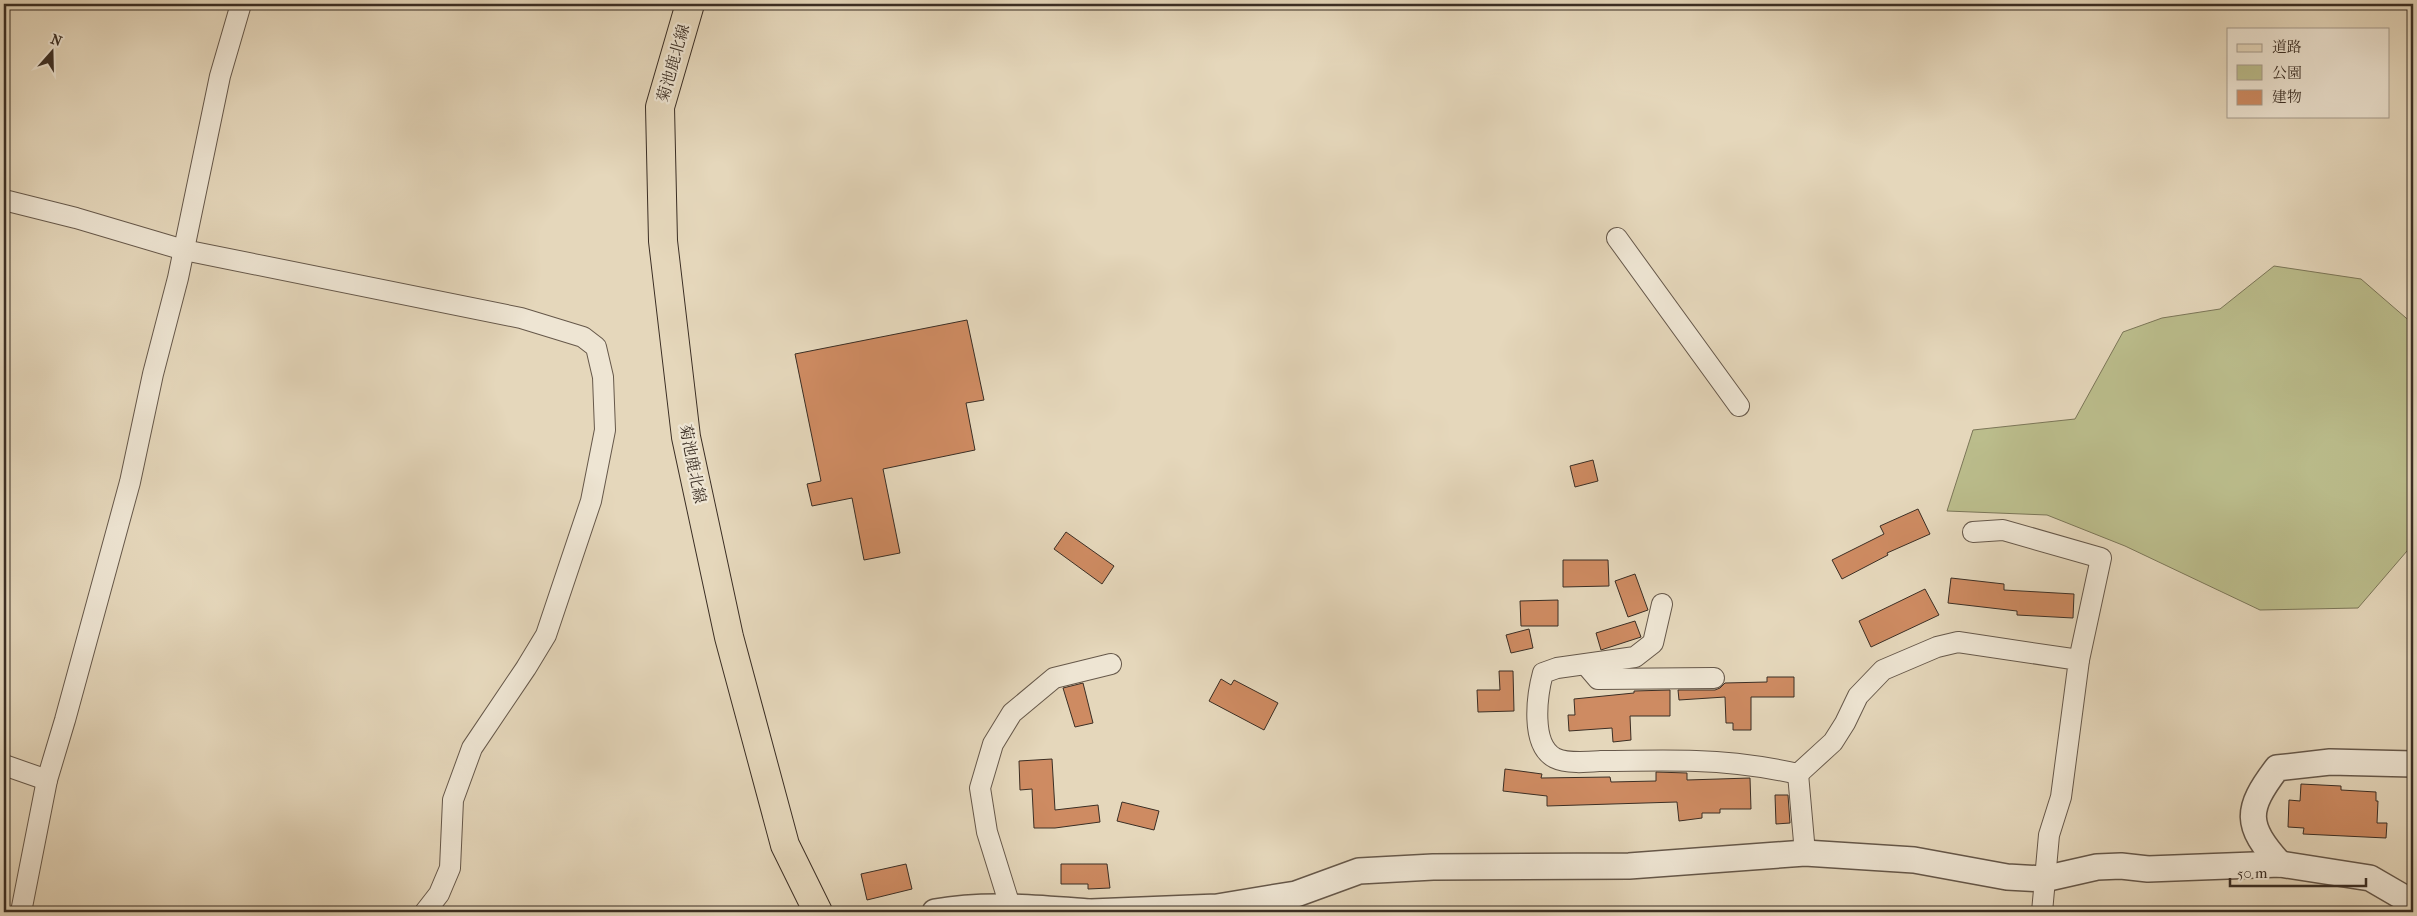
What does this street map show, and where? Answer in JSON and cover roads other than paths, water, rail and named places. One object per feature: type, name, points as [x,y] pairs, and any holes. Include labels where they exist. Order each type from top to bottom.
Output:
[{"type":"main road","name":"菊池鹿北線","points":[[690,4],[660,107],[663,241],[686,437],[729,637],[785,845],[818,912]]},
{"type":"street","points":[[21,912],[47,780],[130,482],[149,392],[184,250],[220,76],[242,4]]},
{"type":"street","points":[[4,200],[76,218],[184,250],[412,294],[522,318],[583,337],[596,347],[603,377],[605,430],[591,501],[546,635],[472,748],[453,800],[450,868],[439,894],[426,912]]},
{"type":"street","points":[[1616,238],[1739,406]]},
{"type":"street","points":[[1973,532],[2003,530],[2100,558],[2080,660],[2061,797],[2049,835],[2042,912]]},
{"type":"street","points":[[1662,604],[1653,642],[1635,658],[1557,668],[1543,673],[1537,696],[1538,724],[1543,748],[1556,759],[1576,762],[1695,760],[1751,764],[1798,774]]},
{"type":"street","points":[[1798,774],[1833,742],[1846,723],[1858,696],[1884,670],[1937,646],[1958,642],[2080,660]]},
{"type":"street","points":[[1010,906],[987,832],[980,788],[993,744],[1012,713],[1054,678],[1111,664]]},
{"type":"street","points":[[1586,665],[1598,679],[1714,678]]},
{"type":"street","points":[[2280,864],[2260,842],[2252,815],[2261,788],[2277,768],[2330,762],[2413,764]]},
{"type":"street","points":[[4,765],[47,780]]},
{"type":"street","points":[[1798,774],[1805,853]]},
{"type":"street","points":[[935,912],[962,907],[1010,906],[1090,912],[1217,907],[1296,894],[1359,871],[1433,867],[1628,866],[1805,853],[1914,860],[2007,877],[2044,879],[2097,867],[2121,866],[2148,869],[2280,864],[2370,878],[2413,903]]}]
